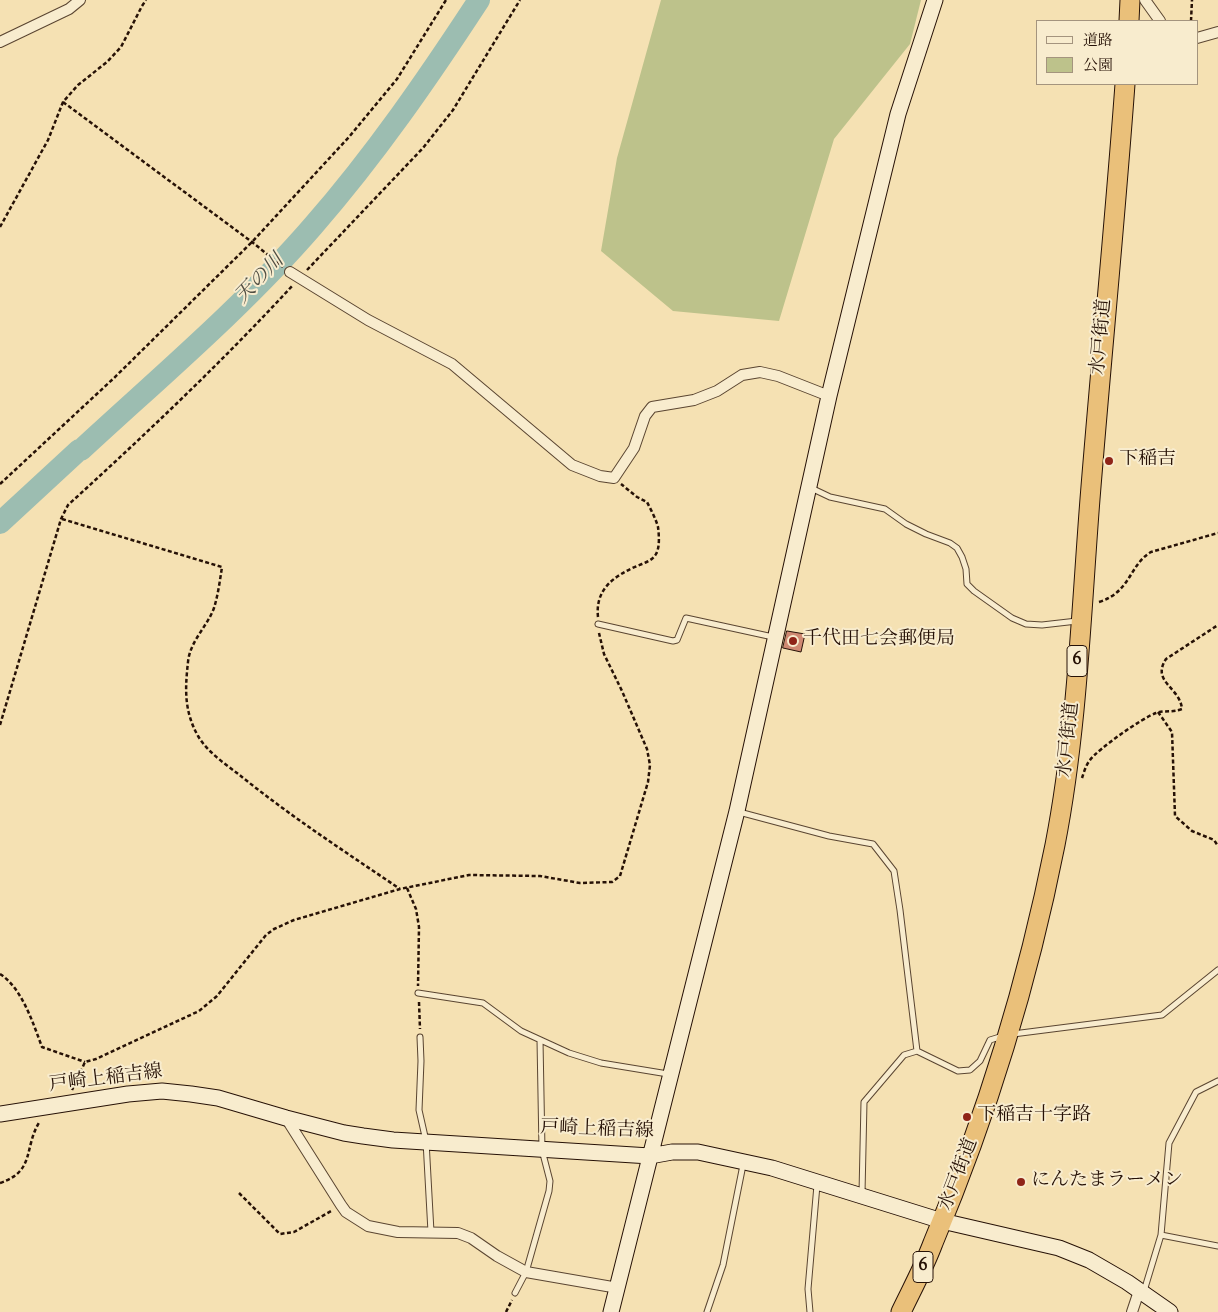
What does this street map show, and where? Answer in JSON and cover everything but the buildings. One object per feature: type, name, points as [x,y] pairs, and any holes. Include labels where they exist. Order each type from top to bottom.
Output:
[{"type":"highway","points":[[1129,20],[1130,0]]},
{"type":"highway","name":"水戸街道","points":[[901,1312],[933,1245],[975,1137],[1008,1035],[1034,938],[1064,791],[1076,685],[1124,85]]},
{"type":"street","points":[[0,42],[69,9],[80,0]]},
{"type":"street","points":[[611,1312],[736,811],[829,396],[898,114],[935,0]]},
{"type":"street","points":[[1145,0],[1159,20]]},
{"type":"street","points":[[1198,38],[1218,32]]},
{"type":"street","points":[[290,272],[368,320],[452,364],[572,465],[600,476],[614,478],[634,448],[645,416],[652,407],[694,400],[717,391],[742,376],[760,372],[778,376],[829,396]]},
{"type":"street","name":"戸崎上稲吉線","points":[[0,1114],[128,1094],[162,1091],[218,1098],[344,1133],[393,1140],[650,1156],[672,1152],[698,1152],[772,1168],[942,1221],[1059,1248],[1089,1260],[1170,1312]]},
{"type":"street","points":[[286,1118],[346,1212],[368,1226],[398,1232],[458,1234],[471,1238],[496,1256],[526,1272],[618,1288]]},
{"type":"street","points":[[1132,1312],[1141,1292]]},
{"type":"lane","points":[[809,486],[830,497],[889,511],[906,524],[950,543],[957,548],[962,557],[966,569],[967,584],[1012,618],[1026,624],[1042,625],[1080,620]]},
{"type":"lane","points":[[598,624],[673,641],[677,640],[686,618],[776,638]]},
{"type":"lane","points":[[736,811],[830,836],[873,844],[894,871],[917,1051]]},
{"type":"lane","points":[[862,1196],[864,1102],[904,1055],[917,1051],[958,1071],[970,1070],[980,1061],[990,1040],[1008,1035],[1162,1015],[1218,970]]},
{"type":"lane","points":[[418,993],[483,1003],[521,1032],[601,1063],[671,1074]]},
{"type":"lane","points":[[420,1037],[421,1061],[418,1103],[426,1141],[431,1233]]},
{"type":"lane","points":[[515,1293],[526,1272],[549,1192],[550,1181],[542,1150],[540,1040]]},
{"type":"lane","points":[[1141,1292],[1161,1235],[1168,1143],[1196,1092],[1218,1081]]},
{"type":"lane","points":[[708,1312],[723,1265],[744,1162]]},
{"type":"lane","points":[[810,1312],[808,1289],[818,1182]]},
{"type":"lane","points":[[1161,1235],[1218,1246]]},
{"type":"path","points":[[0,227],[48,140],[63,102],[78,85],[107,62],[122,47],[146,0]]},
{"type":"path","points":[[0,484],[107,385],[252,242],[349,137],[398,80],[446,0]]},
{"type":"path","points":[[0,725],[61,518],[68,505],[163,418],[245,338],[299,278],[423,148],[453,110],[520,0]]},
{"type":"path","points":[[1191,20],[1192,0]]},
{"type":"path","points":[[63,102],[290,272]]},
{"type":"path","points":[[0,974],[9,980],[30,1014],[42,1047],[86,1062],[199,1010],[217,996],[256,945],[274,929],[294,920],[400,889],[470,875],[540,876],[580,883],[612,882],[620,876],[648,782],[650,765],[643,739],[601,646],[597,608],[601,593],[619,574],[650,561],[656,554],[659,542],[658,526],[647,502],[637,497],[614,478]]},
{"type":"path","points":[[61,518],[222,567],[214,608],[192,645],[188,660],[186,702],[190,719],[199,737],[215,756],[250,784],[303,824],[400,889]]},
{"type":"path","points":[[1082,600],[1098,602],[1107,599],[1124,586],[1142,557],[1151,552],[1218,533]]},
{"type":"path","points":[[1064,791],[1078,788],[1090,759],[1134,725],[1158,712],[1172,713],[1182,709],[1181,701],[1161,676],[1161,666],[1166,659],[1218,625]]},
{"type":"path","points":[[1158,712],[1172,732],[1175,816],[1192,831],[1214,840],[1218,846]]},
{"type":"path","points":[[407,888],[416,909],[419,927],[418,993],[420,1037]]},
{"type":"path","points":[[68,1104],[73,1087],[86,1062]]},
{"type":"path","points":[[0,1183],[18,1175],[25,1165],[33,1132],[49,1107]]},
{"type":"path","points":[[239,1193],[280,1234],[294,1232],[341,1205]]},
{"type":"path","points":[[506,1312],[515,1293]]},
{"type":"green space","points":[[661,0],[921,0],[910,44],[834,139],[779,321],[673,311],[601,251],[617,158]]},
{"type":"waterway","name":"天の川","points":[[0,523],[230,313],[286,256],[358,172],[420,87],[479,0]]},
{"type":"place","name":"下稲吉","points":[[1109,461]]},
{"type":"place","name":"千代田七会郵便局","points":[[793,641]]},
{"type":"place","name":"下稲吉十字路","points":[[967,1117]]},
{"type":"place","name":"にんたまラーメン","points":[[1021,1182]]}]
